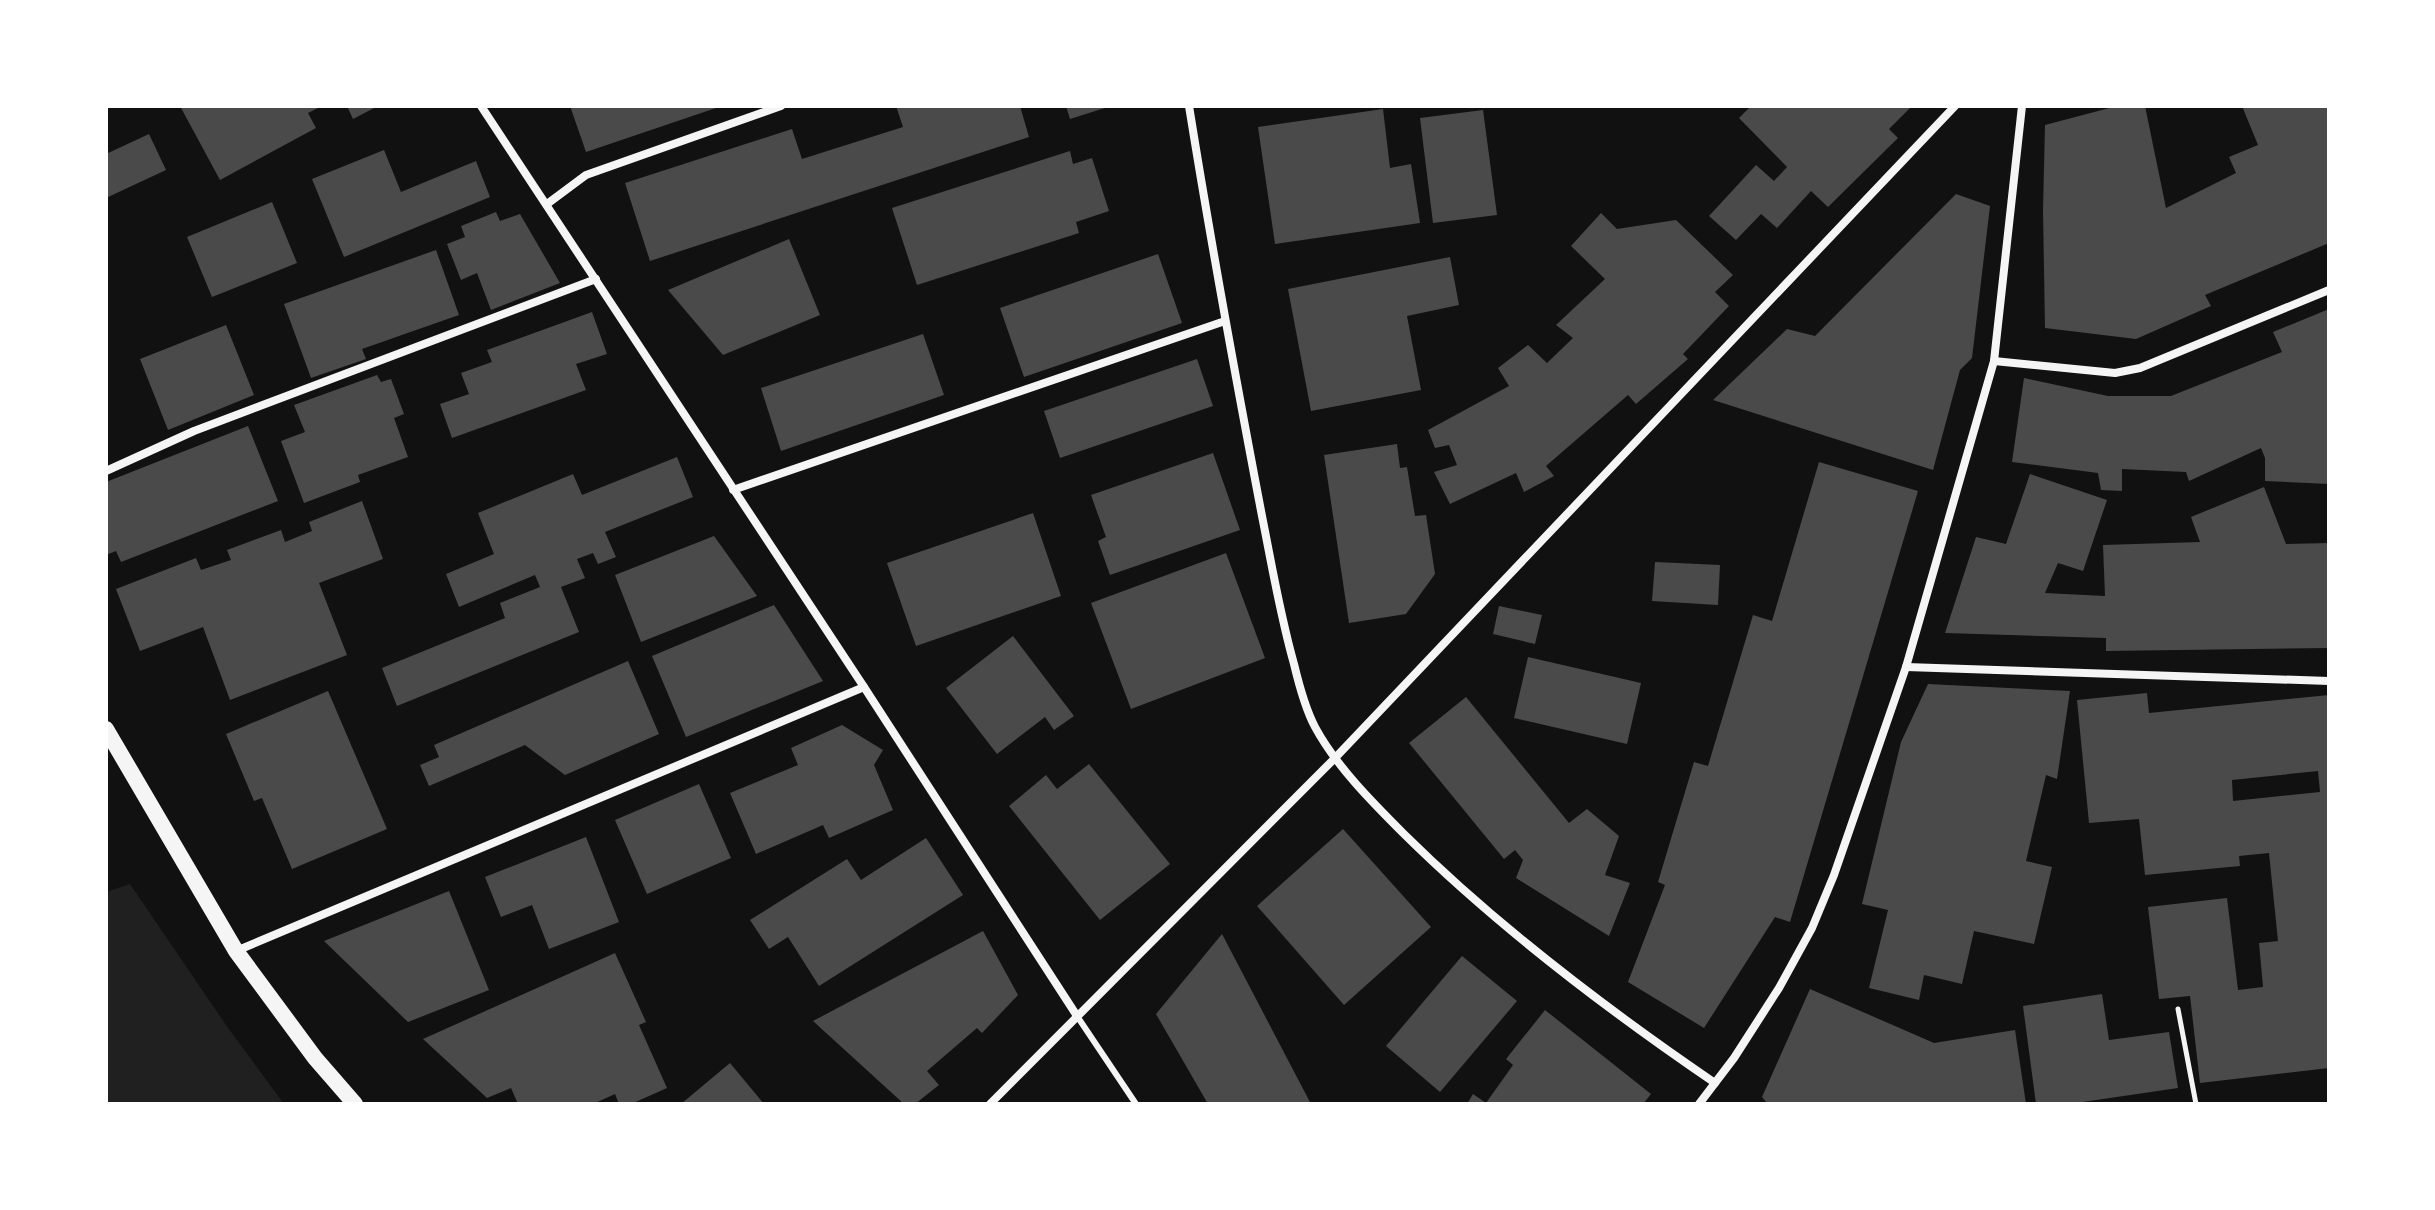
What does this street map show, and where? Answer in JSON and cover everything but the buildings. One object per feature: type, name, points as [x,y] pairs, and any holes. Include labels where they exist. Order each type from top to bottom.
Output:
[{"type":"main road","points":[[106,729],[236,951],[315,1058],[355,1104]]},
{"type":"street","points":[[481,106],[1077,1016]]},
{"type":"street","points":[[547,204],[586,175],[781,106]]},
{"type":"street","points":[[1189,106],[1225,321],[1291,653],[1315,727],[1336,757],[1390,820],[1506,928],[1715,1083]]},
{"type":"street","points":[[990,1104],[1336,757],[1955,106]]},
{"type":"street","points":[[1699,1104],[1779,988],[1812,928],[1834,875],[1906,667],[1994,361],[2022,106]]},
{"type":"street","points":[[106,471],[194,431],[596,279]]},
{"type":"street","points":[[1994,361],[2115,373],[2140,368],[2329,290]]},
{"type":"street","points":[[733,490],[1225,321]]},
{"type":"street","points":[[1906,667],[2329,681]]},
{"type":"street","points":[[236,951],[864,687]]},
{"type":"lane","points":[[1077,1016],[1136,1104]]},
{"type":"path","points":[[2178,1009],[2196,1104]]},
{"type":"shaded area","points":[[130,884],[284,1104],[106,1104],[106,892]]}]
